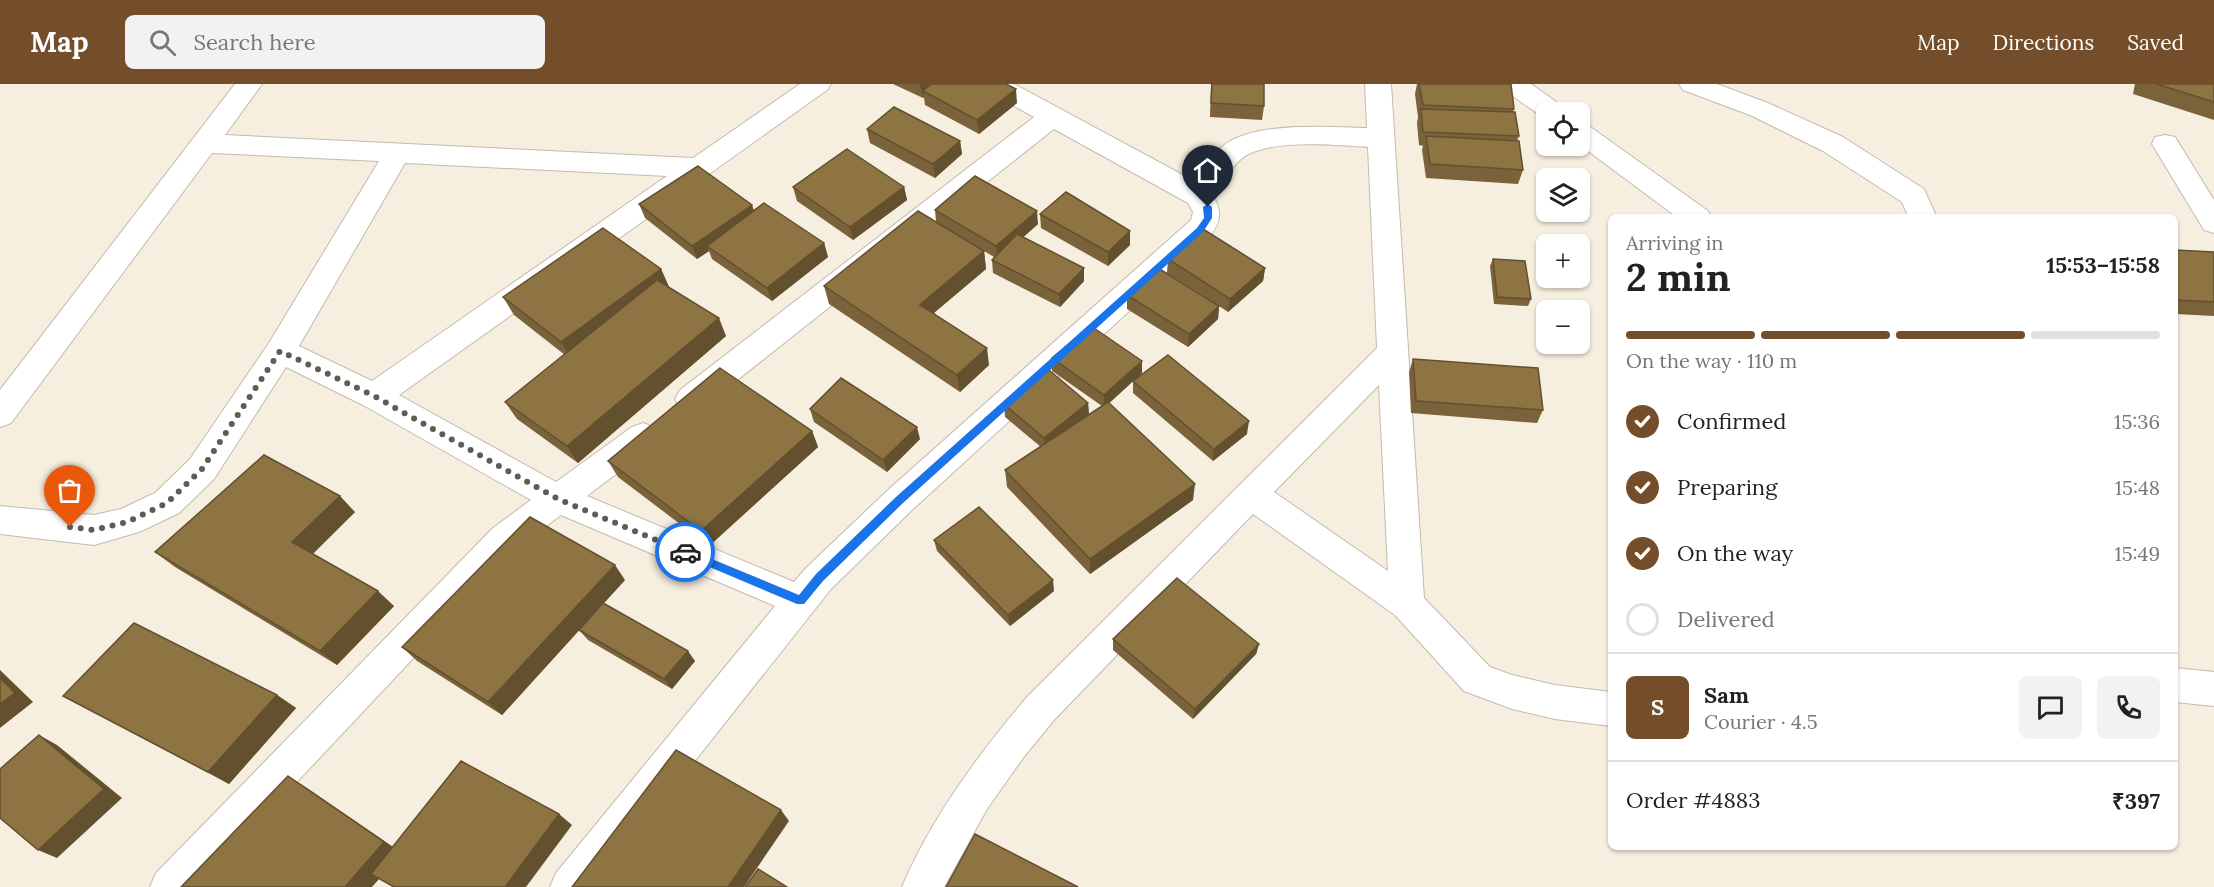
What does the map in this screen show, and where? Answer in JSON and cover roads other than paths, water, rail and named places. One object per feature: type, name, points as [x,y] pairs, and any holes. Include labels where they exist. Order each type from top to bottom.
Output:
[{"type":"street","points":[[0,414],[249,84]]},
{"type":"street","points":[[374,396],[818,84]]},
{"type":"street","points":[[570,887],[819,578],[900,500],[1200,230],[1208,218],[1208,207],[1198,196],[994,84]]},
{"type":"street","points":[[1378,84],[1407,604]]},
{"type":"street","points":[[1513,84],[1539,102]]},
{"type":"street","points":[[1692,84],[1759,109],[1833,144],[1914,196],[1921,214]]},
{"type":"street","points":[[171,887],[505,538],[610,462],[1054,116]]},
{"type":"street","points":[[1198,196],[1233,151],[1256,143],[1293,137],[1381,138]]},
{"type":"street","points":[[1590,139],[1693,214]]},
{"type":"street","points":[[205,142],[698,168]]},
{"type":"street","points":[[2165,144],[2214,224]]},
{"type":"street","points":[[0,520],[94,530],[127,522],[167,503],[202,469],[280,351],[398,152]]},
{"type":"street","points":[[280,351],[374,396],[558,499],[800,601]]},
{"type":"street","points":[[922,887],[974,796],[1010,745],[1087,660],[1393,352]]},
{"type":"street","points":[[1251,494],[1407,604],[1477,679],[1523,695],[1608,710]]},
{"type":"street","points":[[2178,685],[2214,689]]}]
